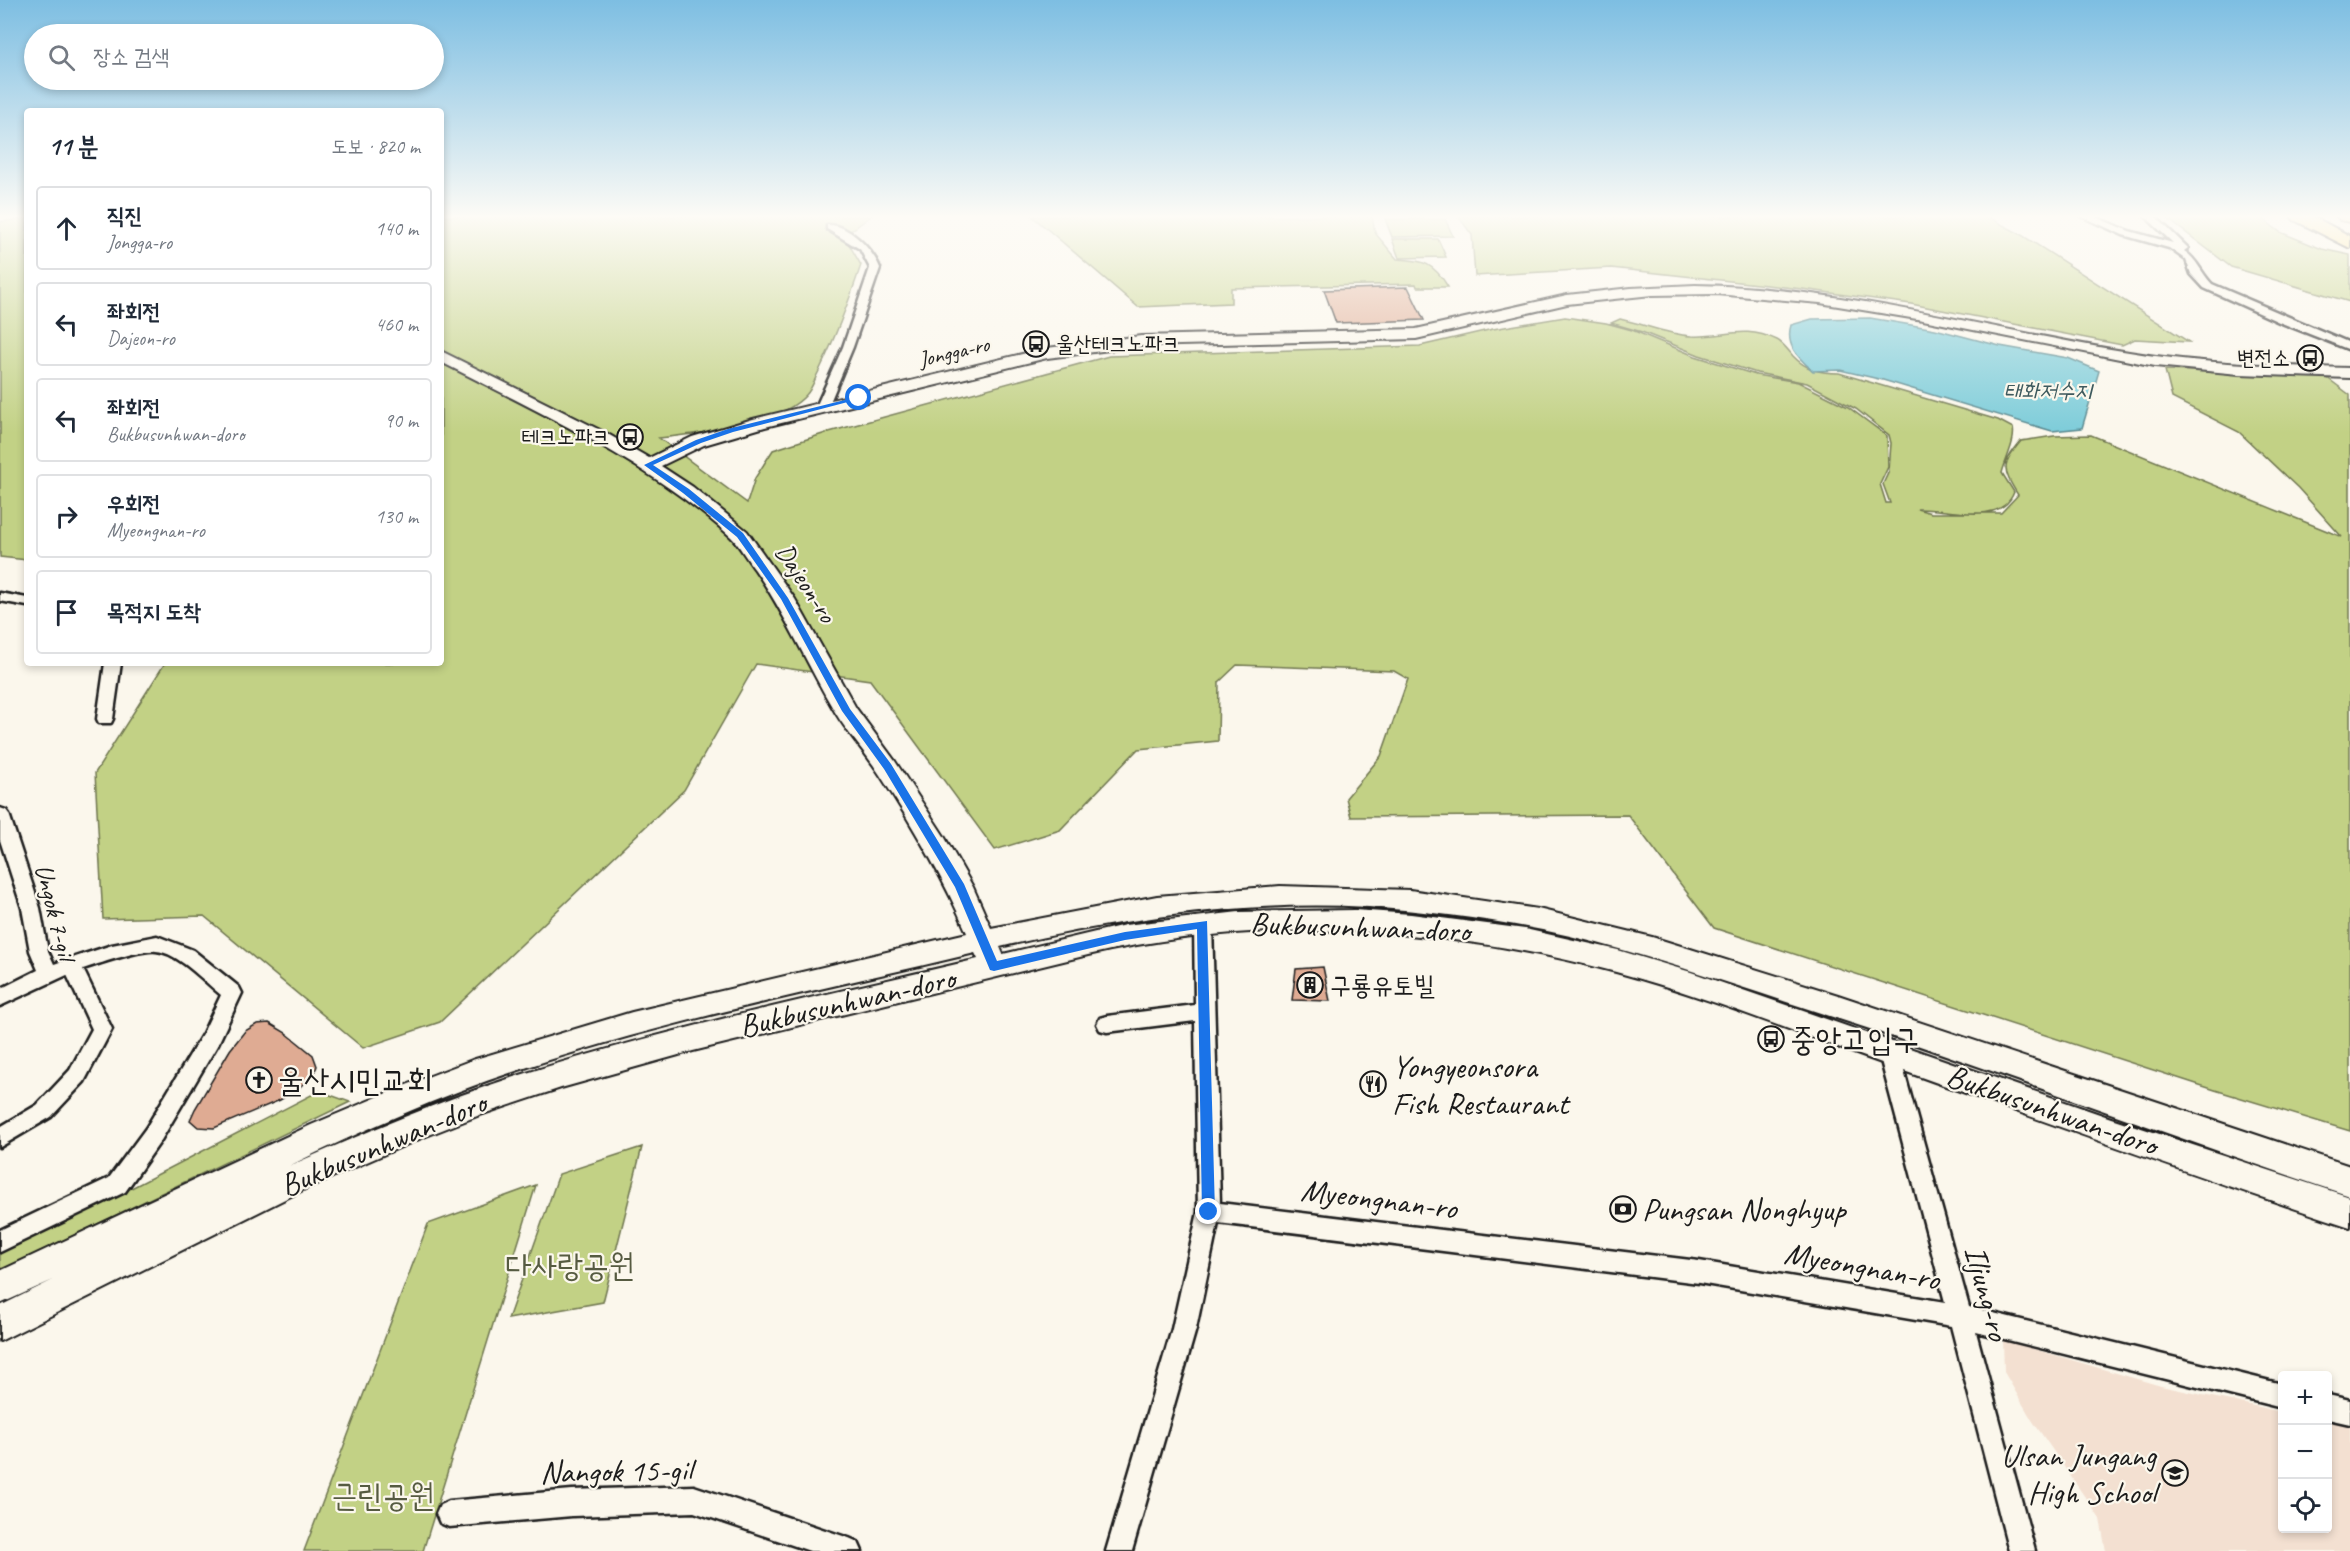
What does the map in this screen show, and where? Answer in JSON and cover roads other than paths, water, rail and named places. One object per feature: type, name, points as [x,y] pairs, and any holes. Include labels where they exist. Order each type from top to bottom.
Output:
[{"type":"main road","name":"Jongga-ro","points":[[648,465],[698,441],[822,407],[1047,353],[1152,341],[1416,334],[1587,297],[1685,290],[1769,293],[1830,299],[2129,357],[2193,365],[2260,371],[2350,373]]},
{"type":"main road","name":"Dajeon-ro","points":[[444,358],[600,437],[648,465],[686,491],[740,535],[785,599],[846,711],[887,767],[935,843],[960,886],[989,954]]},
{"type":"main road","name":"Bukbusunhwan-doro","points":[[0,1324],[325,1166],[403,1131],[473,1105],[623,1056],[1154,907],[1196,901],[1279,896],[1397,899],[1537,919],[1636,944],[1835,1005],[2350,1181]]},
{"type":"main road","name":"Bukbusunhwan-doro","points":[[0,1288],[322,1135],[470,1073],[622,1026],[989,954],[1203,924],[1282,919],[1386,921],[1484,932],[1537,942],[1630,965],[2350,1212]]},
{"type":"street","points":[[822,407],[848,347],[868,288]]},
{"type":"street","points":[[2213,288],[2350,347]]},
{"type":"street","points":[[0,597],[21,601]]},
{"type":"street","points":[[0,608],[21,601]]},
{"type":"street","points":[[105,719],[113,666]]},
{"type":"street","name":"Ungok 7-gil","points":[[0,814],[3,836],[31,908],[39,951],[49,973],[0,998]]},
{"type":"street","points":[[1119,1551],[1184,1329],[1209,1212],[1203,924]]},
{"type":"street","points":[[0,1241],[117,1185],[153,1135],[188,1077],[211,1038],[231,993],[186,955],[157,943],[112,952],[49,973]]},
{"type":"street","points":[[0,1138],[44,1111],[77,1076],[102,1029],[72,966]]},
{"type":"street","points":[[1107,1024],[1204,1012]]},
{"type":"street","name":"Iljung-ro","points":[[1889,1053],[1959,1316],[1996,1444],[2022,1551]]},
{"type":"street","name":"Myeongnan-ro","points":[[1209,1212],[1699,1272],[1959,1316],[2278,1395]]},
{"type":"street","points":[[2332,1408],[2350,1412]]},
{"type":"street","name":"Nangok 15-gil","points":[[449,1514],[572,1503],[694,1499],[849,1551]]},
{"type":"water","name":"태화저수지","points":[[1870,318],[1935,329],[2000,346],[2068,358],[2099,371],[2082,428],[2052,431],[1883,380],[1840,370],[1813,371],[1791,345],[1791,325],[1812,319]]},
{"type":"place","name":"울산테크노파크","points":[[1036,344]]},
{"type":"place","name":"변전소","points":[[2310,358]]},
{"type":"place","name":"테크노파크","points":[[630,437]]},
{"type":"place","name":"구룡유토빌","points":[[1310,985]]},
{"type":"place","name":"중앙고입구","points":[[1771,1039]]},
{"type":"place","name":"울산시민교회","points":[[259,1080]]},
{"type":"place","name":"Yongyeonsora Fish Restaurant","points":[[1373,1084]]},
{"type":"place","name":"Pungsan Nonghyup","points":[[1623,1209]]},
{"type":"place","name":"Ulsan Jungang High School","points":[[2175,1473]]},
{"type":"park label","name":"다사랑공원","points":[[570,1265]]},
{"type":"park label","name":"근린공원","points":[[383,1495]]}]
